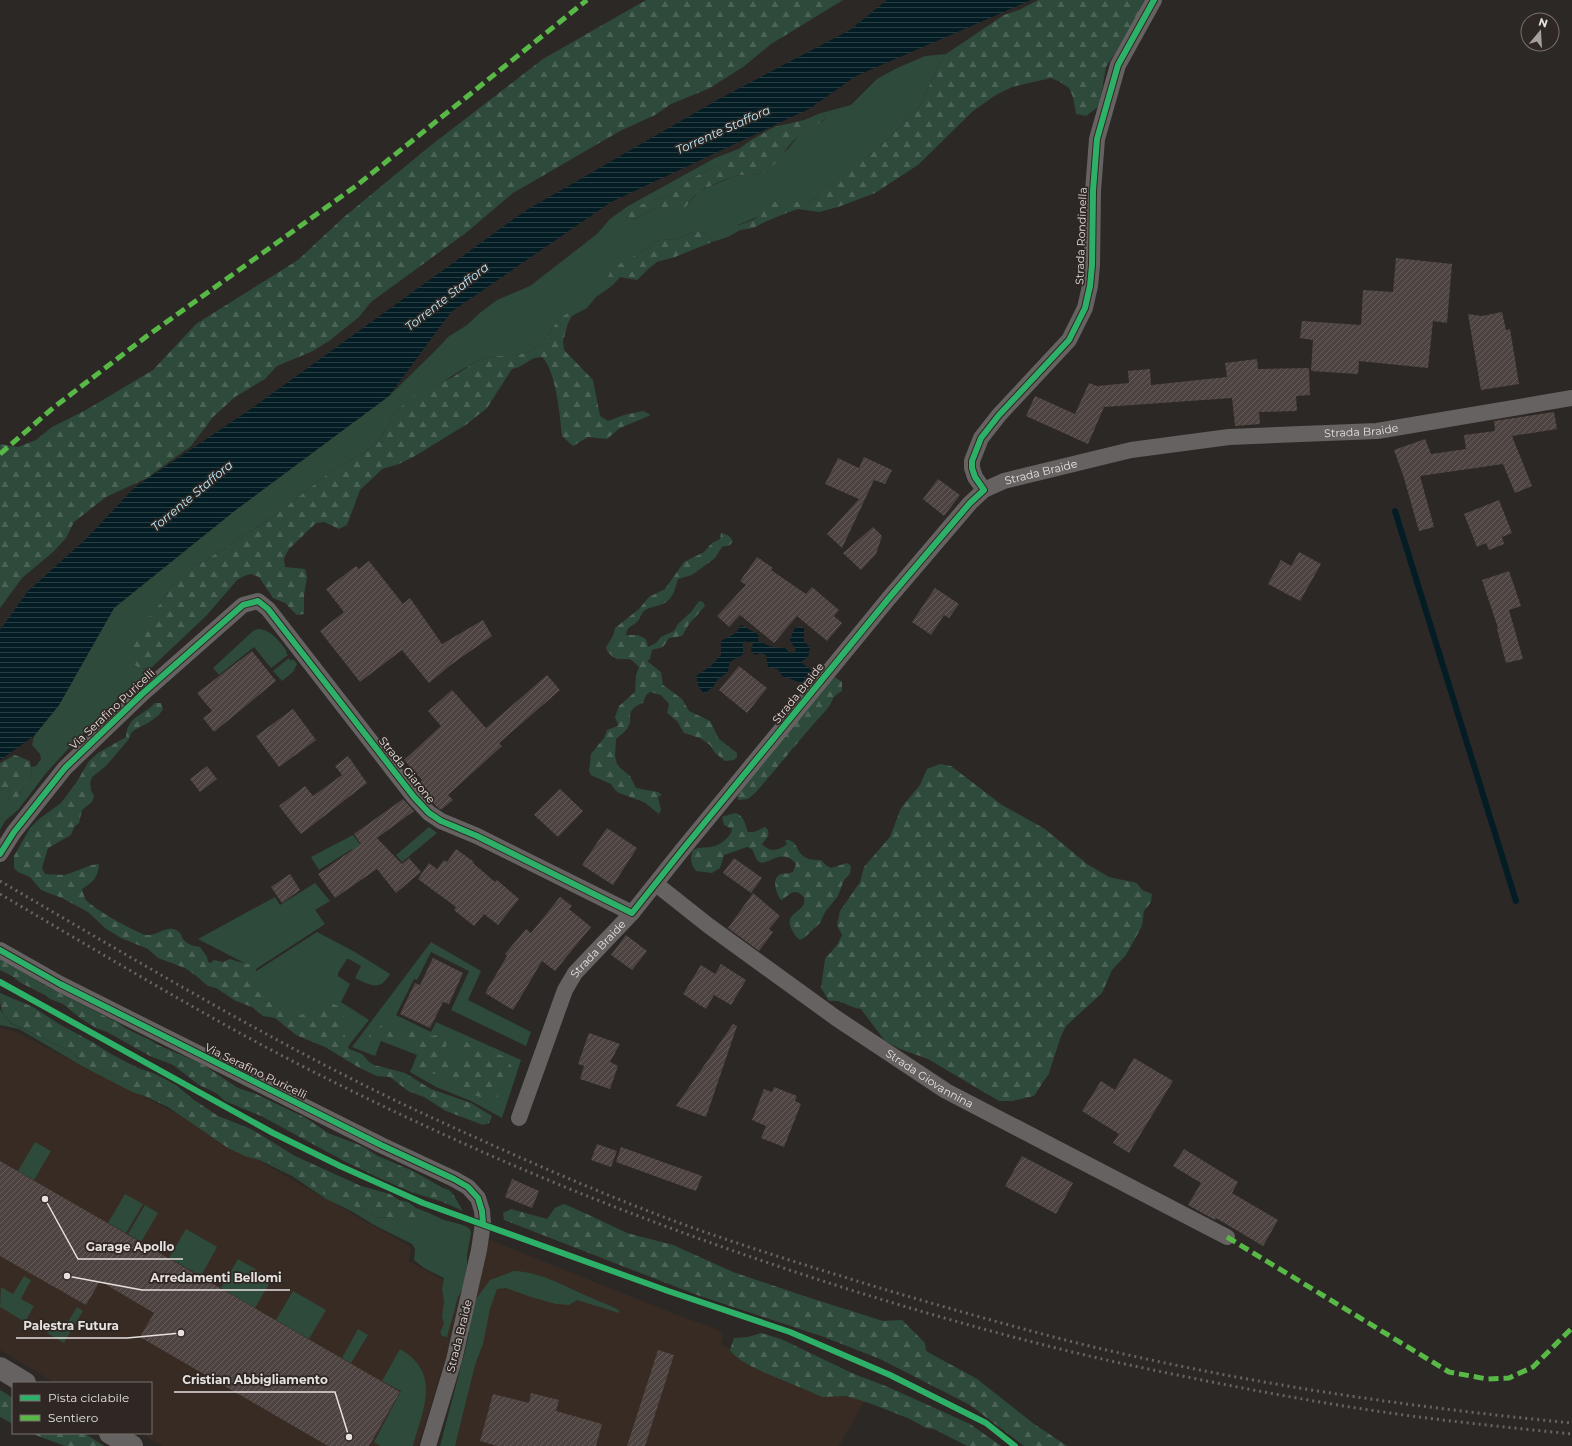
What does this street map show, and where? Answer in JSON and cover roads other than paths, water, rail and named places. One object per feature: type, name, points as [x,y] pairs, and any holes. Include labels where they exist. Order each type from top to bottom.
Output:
[{"type":"main road","points":[[0,1368],[23,1382]]},
{"type":"main road","points":[[112,1434],[132,1446]]},
{"type":"street","name":"Strada Rondinella","points":[[984,490],[975,477],[972,468],[972,461],[981,438],[999,414],[1069,340],[1085,308],[1090,286],[1092,265],[1093,191],[1097,139],[1118,65],[1154,0]]},
{"type":"street","name":"Strada Braide","points":[[519,1118],[565,990],[575,973],[632,913],[683,848],[889,598],[970,503],[984,490],[1004,481],[1131,450],[1229,437],[1377,431],[1572,398]]},
{"type":"street","name":"Via Serafino Puricelli","points":[[0,854],[14,832],[65,768],[142,694],[243,605],[258,601]]},
{"type":"street","name":"Strada Giarone","points":[[258,601],[268,609],[414,797],[429,813],[440,821],[477,836],[632,913]]},
{"type":"street","name":"Strada Giovannina","points":[[656,884],[709,926],[836,1018],[946,1090],[1227,1237]]},
{"type":"street","name":"Via Serafino Puricelli","points":[[0,950],[60,984],[374,1141],[454,1179],[468,1187],[478,1198],[482,1210],[483,1223]]},
{"type":"street","name":"Strada Braide","points":[[428,1446],[454,1360],[479,1250],[483,1223]]},
{"type":"water","name":"Torrente Staffora","points":[[887,0],[1031,0],[856,76],[809,109],[611,202],[451,312],[389,396],[237,509],[114,608],[59,705],[34,736],[0,760],[0,630],[28,591],[86,539],[135,487],[248,411],[525,211],[719,99],[850,30]]},
{"type":"water","points":[[741,625],[759,635],[758,641],[772,647],[785,648],[791,654],[796,650],[790,639],[795,628],[804,628],[804,641],[810,648],[808,657],[801,662],[813,672],[812,675],[802,683],[782,676],[778,669],[768,667],[766,655],[761,653],[755,655],[751,651],[753,643],[744,641],[742,655],[729,664],[728,672],[718,679],[713,687],[705,693],[701,690],[696,676],[711,666],[721,655],[721,641],[736,633]]},
{"type":"waterway","points":[[1395,511],[1516,901]]},
{"type":"railway","points":[[0,881],[216,1006],[270,1036],[381,1093],[467,1134],[622,1201],[754,1249],[1001,1323],[1081,1344],[1202,1371],[1387,1401],[1510,1417],[1572,1423]]},
{"type":"railway","points":[[0,894],[211,1017],[269,1049],[356,1093],[445,1135],[545,1179],[596,1200],[750,1257],[854,1291],[960,1323],[1067,1351],[1139,1367],[1263,1392],[1367,1410],[1572,1434]]},
{"type":"place","name":"Garage Apollo","points":[[45,1199]]},
{"type":"place","name":"Arredamenti Bellomi","points":[[67,1276]]},
{"type":"place","name":"Palestra Futura","points":[[181,1333]]},
{"type":"place","name":"Cristian Abbigliamento","points":[[349,1437]]}]
